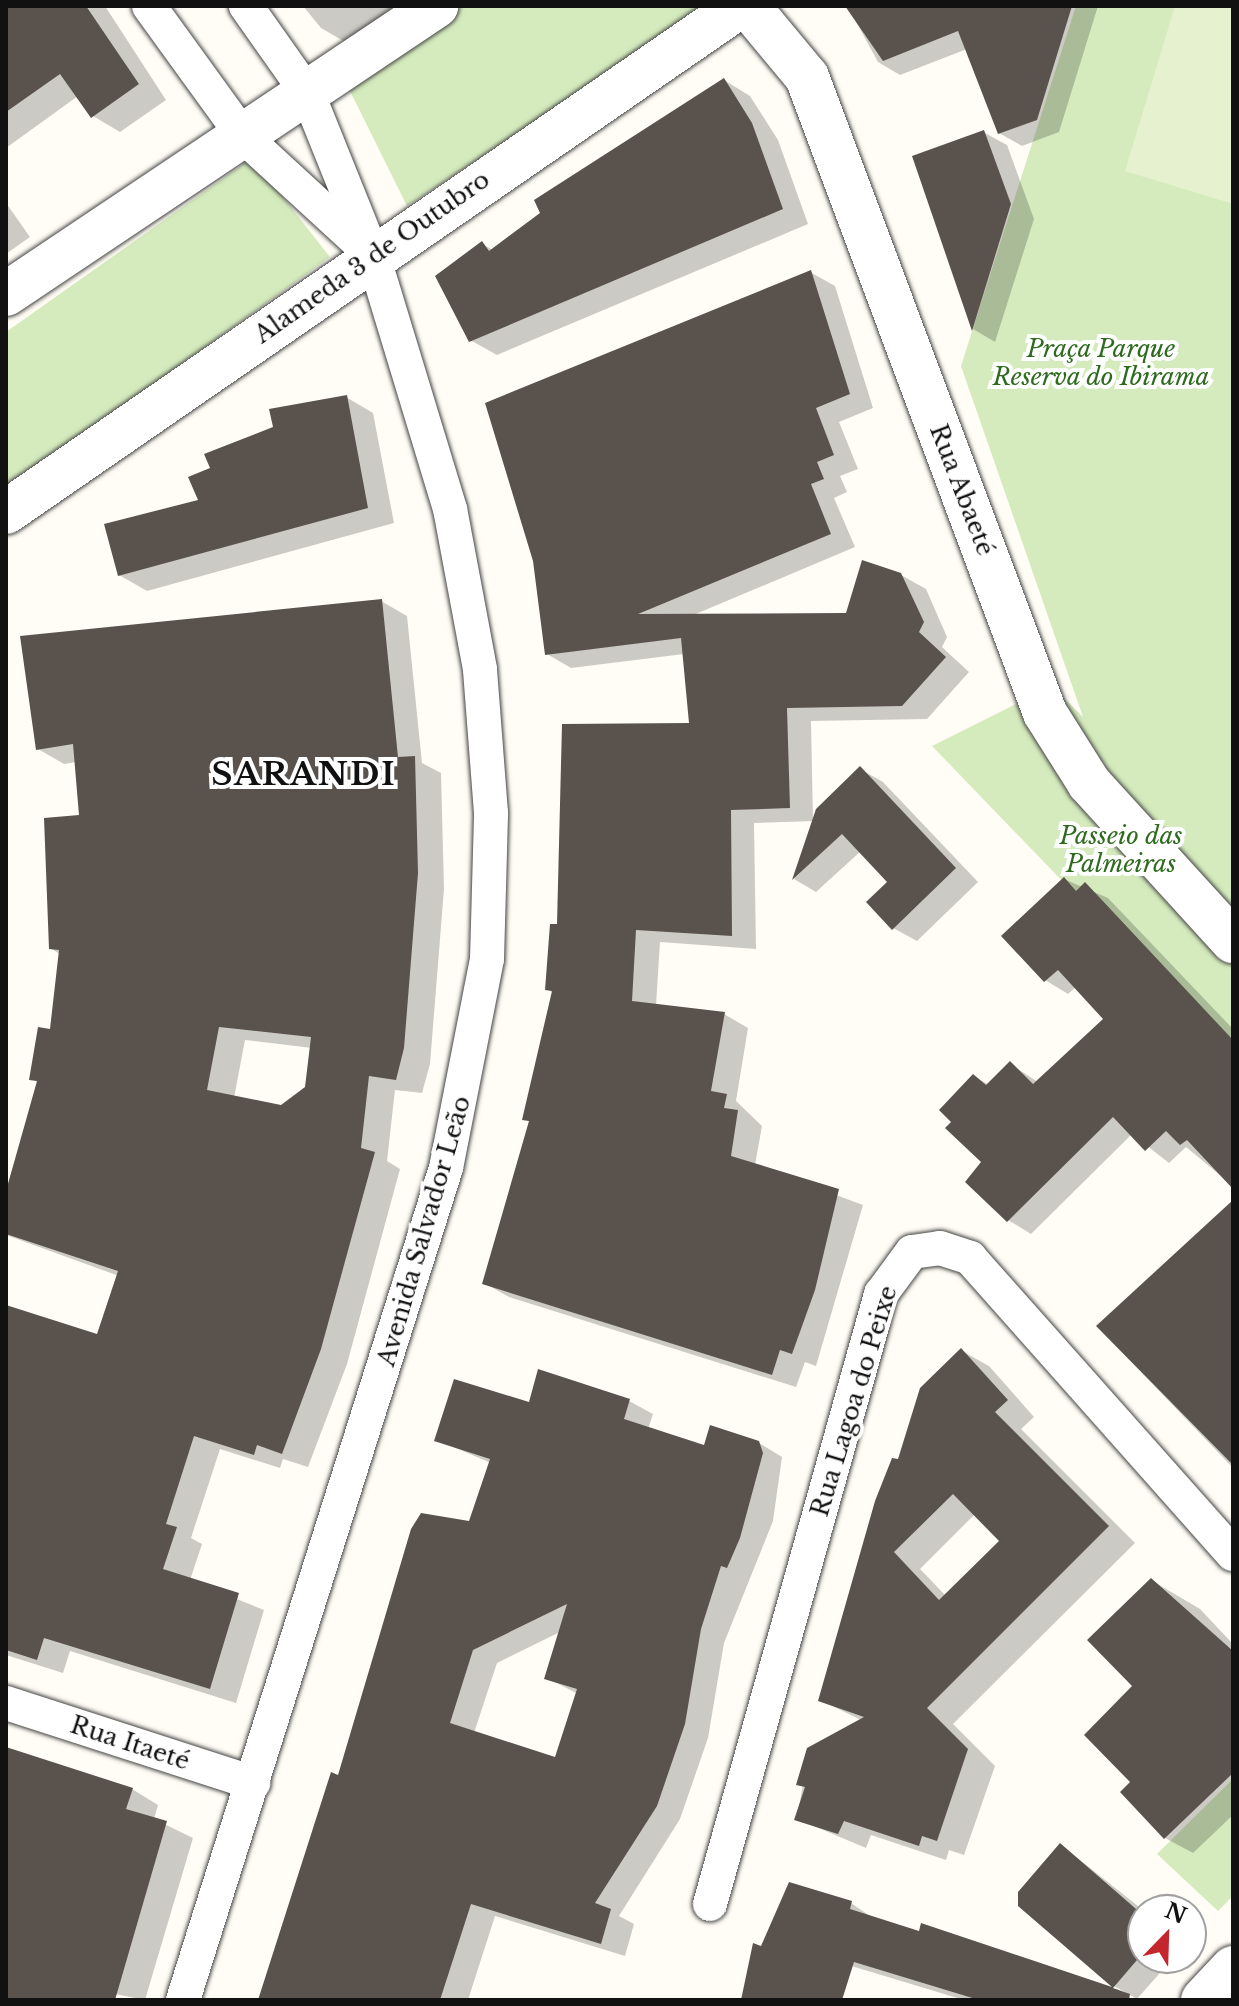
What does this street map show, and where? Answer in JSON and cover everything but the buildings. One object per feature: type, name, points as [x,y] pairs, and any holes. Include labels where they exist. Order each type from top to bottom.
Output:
[{"type":"street","points":[[149,6],[243,136],[373,256]]},
{"type":"street","name":"Avenida Salvador Leão","points":[[183,2000],[446,1168],[487,959],[491,813],[480,669],[450,509],[373,256],[308,94],[246,6]]},
{"type":"street","points":[[6,294],[436,6]]},
{"type":"street","name":"Alameda 3 de Outubro","points":[[6,512],[373,256],[740,6]]},
{"type":"street","name":"Rua Abaeté","points":[[748,6],[807,77],[1045,713],[1089,783],[1233,941]]},
{"type":"street","name":"Rua Lagoa do Peixe","points":[[710,1904],[881,1294],[912,1252],[940,1248],[970,1258],[1233,1554]]},
{"type":"street","name":"Rua Itaeté","points":[[6,1703],[253,1783]]},
{"type":"street","points":[[1203,2000],[1233,1968]]},
{"type":"green space","points":[[464,6],[702,6],[707,9],[407,206],[348,87]]},
{"type":"green space","name":"Praça Parque Reserva do Ibirama","points":[[1076,6],[1233,6],[1233,1058],[932,746],[1052,686],[1083,717],[961,366]]},
{"type":"green space","points":[[1175,6],[1233,6],[1233,204],[1125,171]]},
{"type":"green space","points":[[252,158],[330,257],[6,490],[6,332]]},
{"type":"green space","points":[[1233,1779],[1233,1896],[1218,1911],[1207,1901],[1207,1894],[1200,1894],[1157,1854]]},
{"type":"district","name":"SARANDI","points":[[304,774]]},
{"type":"park label","name":"Passeio das Palmeiras","points":[[1121,850]]}]
